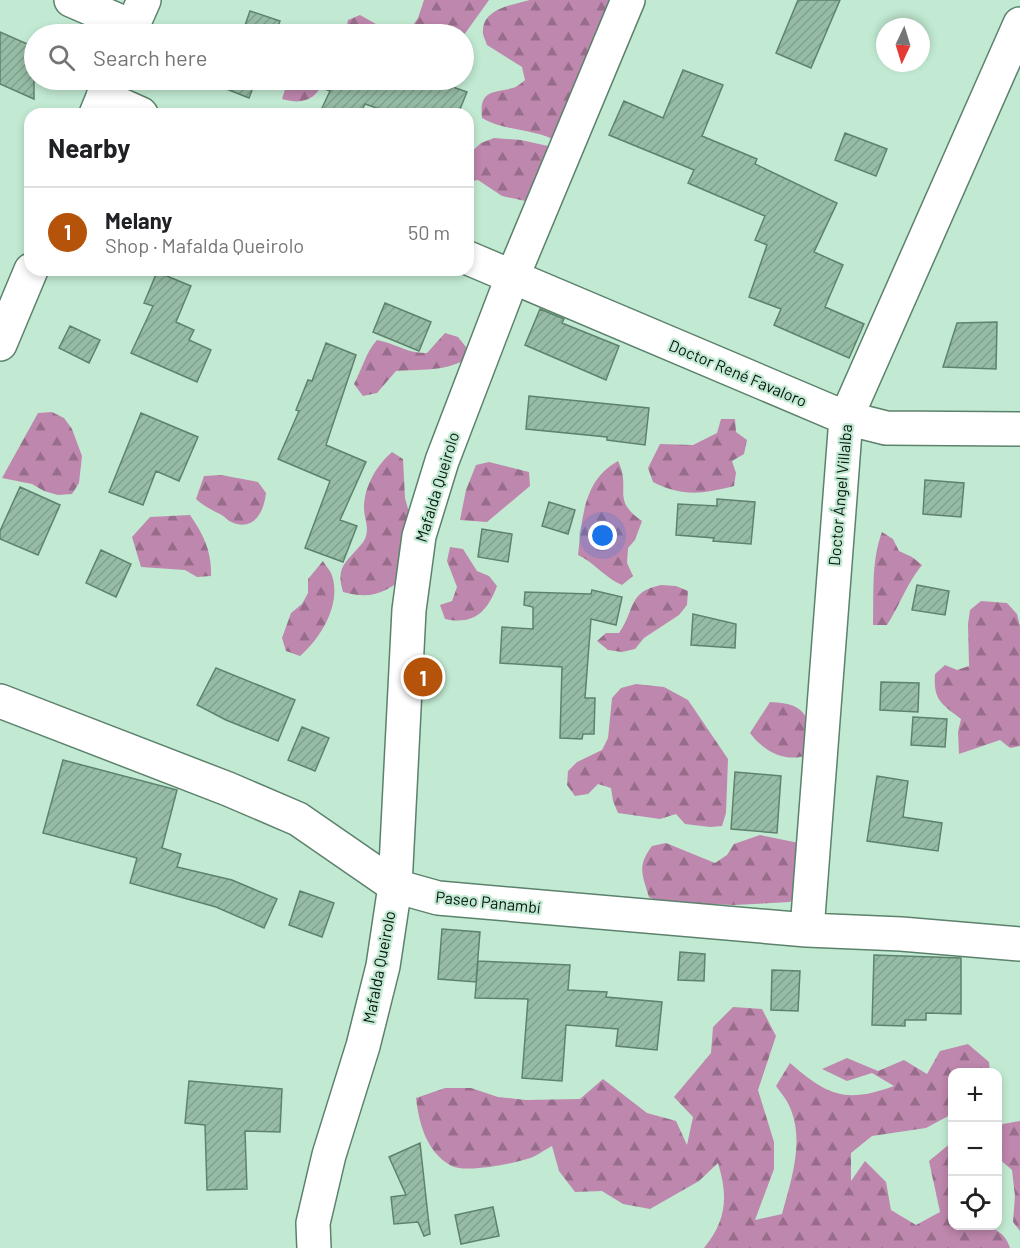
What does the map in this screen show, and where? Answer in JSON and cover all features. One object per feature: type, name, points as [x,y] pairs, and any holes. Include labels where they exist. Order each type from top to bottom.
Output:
[{"type":"street","points":[[71,0],[136,20]]},
{"type":"street","name":"Mafalda Queirolo","points":[[314,1248],[313,1223],[328,1155],[363,1046],[383,966],[395,886],[409,610],[419,536],[442,461],[512,278],[628,0]]},
{"type":"street","name":"Doctor Ángel Villalba","points":[[807,930],[846,418],[1020,24]]},
{"type":"street","points":[[103,97],[128,108]]},
{"type":"street","name":"Doctor René Favaloro","points":[[474,261],[846,418],[886,428],[1020,429]]},
{"type":"street","points":[[2,337],[28,276]]},
{"type":"street","name":"Paseo Panambí","points":[[0,701],[228,789],[298,819],[395,886],[438,898],[807,930],[901,934],[1020,944]]},
{"type":"green space","points":[[424,0],[489,0],[472,24],[414,24]]},
{"type":"green space","points":[[530,0],[614,0],[558,142],[539,134],[501,126],[482,118],[483,102],[488,94],[514,87],[525,80],[522,67],[487,45],[483,32],[485,23],[494,12]]},
{"type":"green space","points":[[360,15],[376,24],[347,24],[348,20]]},
{"type":"green space","points":[[285,90],[319,90],[303,101],[282,99]]},
{"type":"green space","points":[[494,138],[521,140],[548,146],[557,156],[530,202],[502,196],[478,180],[474,181],[474,149],[481,143]]},
{"type":"green space","points":[[445,333],[458,337],[466,347],[465,360],[439,368],[396,371],[377,393],[363,396],[354,384],[367,355],[377,340],[414,352],[427,353]]},
{"type":"green space","points":[[52,412],[64,418],[72,429],[82,456],[79,483],[72,494],[58,495],[32,484],[2,478],[38,413]]},
{"type":"green space","points":[[721,419],[735,419],[736,432],[747,440],[744,454],[732,461],[736,473],[734,486],[693,493],[674,490],[653,482],[648,468],[660,444],[693,445],[717,433]]},
{"type":"green space","points":[[392,452],[403,459],[405,498],[416,537],[407,577],[377,594],[362,595],[343,592],[340,577],[343,567],[366,536],[364,508],[366,492],[376,470]]},
{"type":"green space","points":[[618,461],[622,471],[624,500],[632,513],[642,521],[635,540],[628,548],[627,563],[633,576],[622,585],[578,555],[583,515],[591,490],[606,469]]},
{"type":"green space","points":[[489,462],[529,472],[530,486],[487,522],[460,520],[466,490],[476,465]]},
{"type":"green space","points":[[221,475],[258,482],[266,493],[263,507],[252,522],[239,524],[231,522],[196,499],[204,476]]},
{"type":"green space","points":[[190,515],[206,543],[211,576],[197,577],[185,570],[141,567],[132,537],[150,517]]},
{"type":"green space","points":[[882,532],[893,539],[899,551],[922,565],[887,625],[873,625],[876,554]]},
{"type":"green space","points":[[450,547],[463,549],[477,571],[489,576],[497,586],[484,610],[464,620],[445,619],[440,605],[452,601],[457,587],[447,561]]},
{"type":"green space","points":[[323,561],[331,573],[334,584],[332,607],[328,619],[315,640],[300,656],[286,651],[282,638],[291,613],[302,604],[308,593],[308,579]]},
{"type":"green space","points":[[661,585],[676,586],[688,591],[687,605],[679,615],[644,638],[635,649],[622,652],[608,650],[597,641],[606,633],[619,633],[637,597],[650,588]]},
{"type":"green space","points":[[981,601],[1007,603],[1017,614],[1020,626],[1020,746],[1010,748],[1000,740],[959,754],[958,732],[961,719],[937,696],[935,674],[945,665],[957,670],[969,666],[970,610]]},
{"type":"green space","points":[[636,684],[664,687],[688,700],[728,759],[726,813],[722,826],[685,824],[676,814],[660,819],[618,813],[611,788],[598,784],[588,794],[575,796],[567,785],[568,771],[577,762],[602,750],[608,738],[612,698],[621,688]]},
{"type":"green space","points":[[770,702],[793,706],[805,716],[808,723],[810,754],[793,758],[785,757],[769,751],[750,733]]},
{"type":"green space","points":[[760,835],[799,843],[799,892],[790,902],[693,906],[663,903],[649,897],[642,870],[644,859],[652,846],[666,843],[715,863],[727,855],[734,844]]},
{"type":"green space","points":[[733,1007],[762,1009],[776,1036],[758,1090],[774,1142],[774,1169],[755,1220],[782,1214],[795,1162],[795,1123],[788,1103],[776,1086],[790,1063],[826,1089],[849,1095],[862,1094],[894,1086],[872,1073],[847,1081],[822,1069],[847,1058],[878,1071],[904,1060],[927,1074],[940,1051],[968,1044],[989,1062],[990,1068],[948,1068],[948,1116],[926,1128],[872,1136],[851,1153],[851,1181],[865,1161],[886,1182],[891,1210],[916,1225],[940,1212],[929,1161],[948,1145],[948,1230],[996,1230],[1006,1239],[1010,1248],[704,1248],[717,1228],[723,1207],[723,1186],[718,1163],[699,1181],[650,1209],[623,1204],[602,1191],[575,1192],[559,1171],[552,1146],[534,1157],[520,1161],[466,1169],[457,1168],[442,1159],[425,1136],[416,1098],[445,1088],[471,1088],[498,1097],[526,1100],[580,1099],[603,1079],[647,1113],[676,1121],[687,1145],[693,1117],[674,1097],[711,1053],[713,1027]]},
{"type":"green space","points":[[1020,1121],[1020,1231],[1013,1222],[1015,1196],[1012,1170],[1002,1161],[1002,1124]]},
{"type":"building","points":[[798,0],[840,0],[811,68],[776,53]]},
{"type":"building","points":[[250,11],[280,21],[279,24],[245,24]]},
{"type":"building","points":[[0,32],[24,43],[24,90],[34,90],[34,99],[0,84]]},
{"type":"building","points":[[683,70],[723,85],[702,136],[757,159],[755,164],[837,203],[814,252],[843,265],[825,307],[864,324],[849,358],[774,325],[781,309],[749,297],[767,245],[755,240],[765,216],[688,183],[694,170],[609,135],[624,101],[663,118]]},
{"type":"building","points":[[229,90],[252,90],[249,98]]},
{"type":"building","points":[[327,90],[461,90],[467,92],[460,108],[377,108],[365,104],[363,108],[322,108],[330,91]]},
{"type":"building","points":[[845,133],[887,149],[876,176],[835,160]]},
{"type":"building","points":[[155,276],[167,276],[191,286],[176,322],[194,330],[189,340],[211,350],[197,382],[131,353],[153,306],[144,303]]},
{"type":"building","points":[[385,303],[431,322],[419,351],[373,332]]},
{"type":"building","points":[[540,309],[564,319],[562,323],[619,346],[606,380],[525,345]]},
{"type":"building","points":[[997,322],[996,369],[943,367],[957,323]]},
{"type":"building","points":[[70,326],[100,340],[89,363],[59,348]]},
{"type":"building","points":[[326,343],[356,355],[326,445],[366,462],[340,520],[357,526],[343,562],[305,548],[330,481],[278,459],[299,411],[296,410],[308,380],[312,381]]},
{"type":"building","points":[[529,396],[649,408],[645,445],[607,440],[607,437],[526,429]]},
{"type":"building","points":[[141,413],[198,437],[179,481],[156,471],[143,505],[109,492]]},
{"type":"building","points":[[925,480],[964,483],[961,517],[923,514]]},
{"type":"building","points":[[20,487],[60,505],[38,555],[0,539],[0,531]]},
{"type":"building","points":[[717,499],[755,502],[751,544],[676,535],[678,504],[717,506]]},
{"type":"building","points":[[549,502],[575,510],[568,534],[542,526]]},
{"type":"building","points":[[482,529],[512,534],[508,562],[478,557]]},
{"type":"building","points":[[101,550],[131,564],[116,597],[86,583]]},
{"type":"building","points":[[917,585],[949,591],[945,615],[912,610]]},
{"type":"building","points":[[592,590],[622,597],[616,625],[591,619],[585,698],[595,698],[594,734],[583,734],[582,739],[560,738],[562,667],[500,663],[502,627],[533,629],[533,607],[524,605],[525,592],[591,594]]},
{"type":"building","points":[[693,614],[736,624],[735,648],[691,645]]},
{"type":"building","points":[[216,668],[295,700],[278,741],[226,720],[197,705]]},
{"type":"building","points":[[881,682],[919,683],[918,712],[880,710]]},
{"type":"building","points":[[913,717],[947,719],[945,747],[911,745]]},
{"type":"building","points":[[302,727],[329,738],[315,771],[288,760]]},
{"type":"building","points":[[63,760],[177,790],[162,848],[181,854],[177,867],[232,880],[277,899],[264,928],[216,907],[130,883],[137,858],[43,833]]},
{"type":"building","points":[[735,772],[781,776],[777,833],[731,829]]},
{"type":"building","points":[[877,776],[908,781],[903,817],[942,823],[938,851],[867,841]]},
{"type":"building","points":[[300,891],[334,903],[322,937],[289,925]]},
{"type":"building","points":[[442,929],[480,932],[476,982],[438,979]]},
{"type":"building","points":[[680,952],[705,954],[704,981],[678,980]]},
{"type":"building","points":[[874,955],[961,958],[961,1014],[926,1013],[926,1020],[905,1020],[905,1026],[872,1025]]},
{"type":"building","points":[[478,961],[570,965],[568,990],[607,992],[606,997],[662,1002],[657,1050],[616,1046],[618,1029],[566,1025],[562,1081],[522,1078],[528,999],[475,998]]},
{"type":"building","points":[[772,970],[800,971],[798,1011],[771,1010]]},
{"type":"building","points":[[189,1081],[282,1089],[280,1132],[245,1131],[247,1189],[207,1190],[205,1125],[185,1123]]},
{"type":"building","points":[[420,1143],[430,1234],[424,1236],[418,1222],[394,1224],[391,1197],[406,1195],[389,1157]]},
{"type":"building","points":[[493,1207],[499,1236],[461,1244],[455,1215]]},
{"type":"place","name":"Melany","points":[[423,677]]}]
